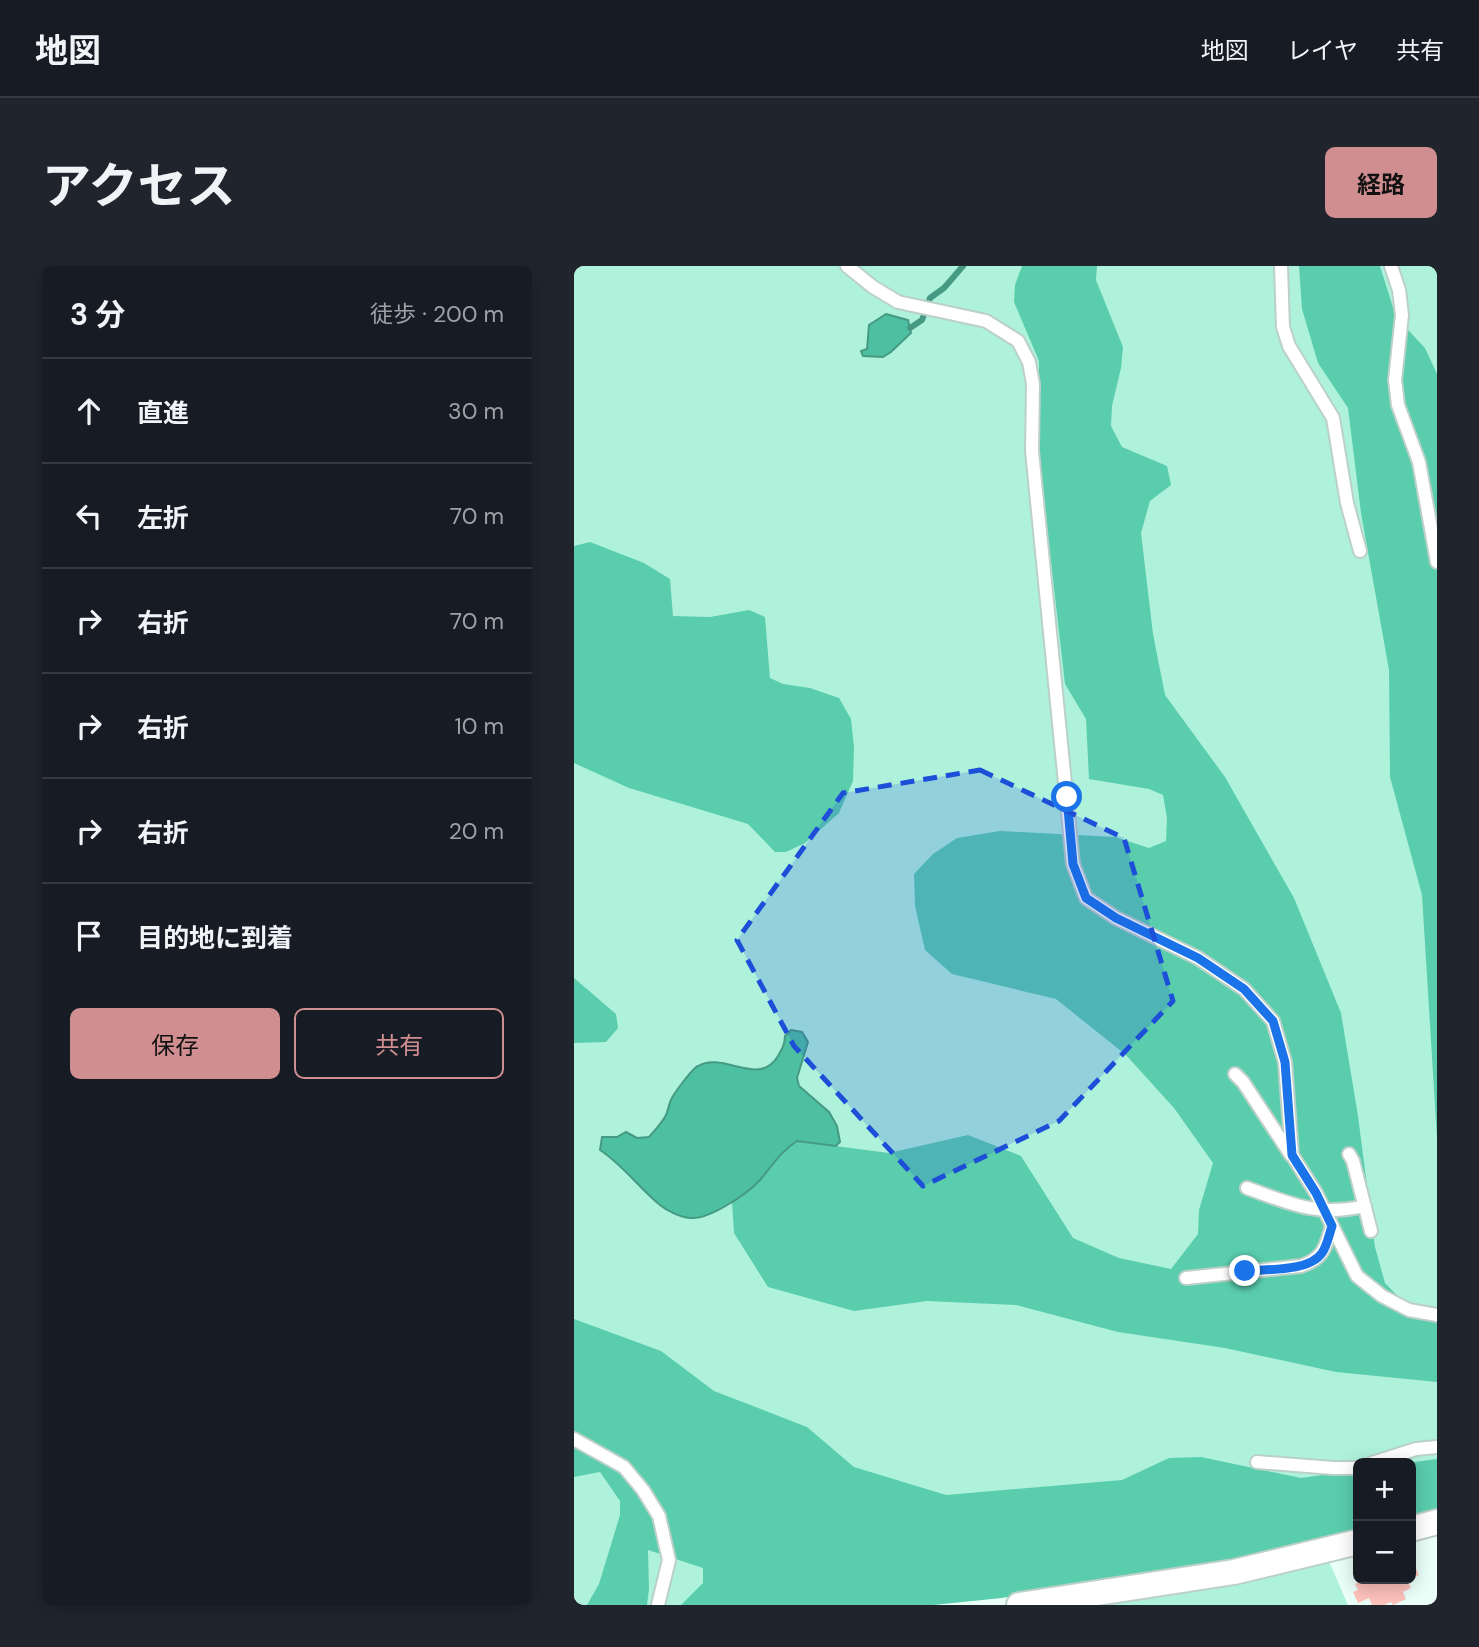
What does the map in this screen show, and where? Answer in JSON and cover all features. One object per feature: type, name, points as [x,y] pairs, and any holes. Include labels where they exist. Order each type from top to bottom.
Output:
[{"type":"street","points":[[1416,1528],[1437,1522]]},
{"type":"street","points":[[1019,1605],[1234,1572],[1353,1543]]},
{"type":"lane","points":[[848,266],[873,287],[898,302],[986,321],[1018,341],[1029,362],[1033,384],[1032,451],[1073,864],[1086,898],[1116,918],[1198,958],[1244,989],[1273,1021],[1285,1062],[1292,1155]]},
{"type":"lane","points":[[1281,266],[1283,327],[1289,346],[1334,418],[1347,503],[1360,551]]},
{"type":"lane","points":[[1391,266],[1399,290],[1402,315],[1395,380],[1398,405],[1419,462],[1437,562]]},
{"type":"lane","points":[[1235,1074],[1243,1082],[1316,1193],[1357,1276],[1382,1296],[1409,1310],[1437,1315]]},
{"type":"lane","points":[[1349,1153],[1371,1231]]},
{"type":"lane","points":[[1247,1188],[1306,1209],[1325,1211],[1364,1206]]},
{"type":"lane","points":[[1186,1278],[1301,1266],[1315,1261],[1323,1252],[1332,1226]]},
{"type":"lane","points":[[574,1439],[624,1467],[659,1516],[669,1560],[657,1605]]},
{"type":"lane","points":[[1388,1458],[1416,1449],[1437,1447]]},
{"type":"lane","points":[[1257,1462],[1353,1468]]},
{"type":"highlighted area","points":[[980,770],[1124,838],[1173,1001],[1059,1121],[923,1186],[794,1046],[737,940],[843,793]]},
{"type":"shaded area","points":[[574,266],[1437,266],[1437,1513],[1416,1473],[1416,1458],[1353,1458],[1353,1534],[1001,1598],[933,1605],[574,1605]]},
{"type":"shaded area","points":[[1022,266],[1097,266],[1096,280],[1123,347],[1111,426],[1122,447],[1167,466],[1171,485],[1150,501],[1141,533],[1153,634],[1165,695],[1225,777],[1294,898],[1341,1013],[1375,1247],[1385,1283],[1418,1317],[1437,1321],[1437,1382],[1336,1372],[1225,1348],[1118,1332],[1016,1305],[927,1301],[854,1311],[768,1287],[734,1233],[732,1202],[758,1182],[786,1148],[797,1141],[889,1153],[968,1135],[1021,1156],[1073,1238],[1119,1258],[1171,1269],[1198,1234],[1199,1210],[1213,1163],[1174,1108],[1126,1055],[1056,999],[952,974],[925,950],[915,906],[914,874],[933,854],[957,838],[1000,831],[1115,837],[1149,848],[1166,841],[1167,818],[1163,795],[1149,789],[1089,779],[1086,719],[1065,684],[1038,448],[1039,361],[1014,302],[1015,285]]},
{"type":"shaded area","points":[[1299,266],[1380,266],[1396,317],[1425,348],[1437,374],[1437,1138],[1422,895],[1390,777],[1389,670],[1361,513],[1348,408],[1318,363],[1302,309]]},
{"type":"shaded area","points":[[886,314],[908,320],[911,333],[883,357],[863,356],[861,351],[867,349],[869,325]]},
{"type":"shaded area","points":[[590,542],[644,563],[670,579],[673,616],[710,617],[749,610],[765,617],[770,678],[783,684],[810,688],[839,698],[851,719],[853,781],[839,813],[805,843],[786,852],[775,852],[748,824],[629,788],[574,763],[574,546]]},
{"type":"shaded area","points":[[574,978],[616,1014],[618,1028],[606,1042],[574,1043]]},
{"type":"shaded area","points":[[791,1030],[802,1032],[808,1042],[797,1078],[799,1086],[829,1112],[837,1126],[840,1142],[836,1146],[797,1141],[781,1154],[760,1180],[737,1199],[698,1218],[678,1215],[663,1207],[600,1150],[602,1137],[617,1137],[626,1132],[637,1138],[649,1137],[667,1113],[675,1092],[698,1066],[719,1063],[761,1069],[770,1065],[778,1056],[785,1036]]},
{"type":"shaded area","points":[[574,1319],[661,1351],[714,1391],[807,1427],[854,1467],[946,1495],[1122,1480],[1169,1458],[1201,1457],[1301,1478],[1353,1471],[1353,1534],[1194,1571],[933,1605],[681,1605],[703,1583],[703,1568],[648,1550],[647,1605],[587,1605],[599,1584],[620,1515],[620,1501],[600,1472],[574,1477]]},
{"type":"shaded area","points":[[1437,1459],[1437,1513],[1416,1518],[1416,1462]]},
{"type":"shaded area","points":[[1328,1559],[1348,1605],[1082,1605]]},
{"type":"building","points":[[1355,1584],[1409,1584],[1411,1588],[1403,1592],[1406,1599],[1393,1605],[1391,1602],[1372,1605],[1369,1598],[1358,1603],[1353,1592],[1358,1590]]},
{"type":"waterway","points":[[910,328],[922,320],[930,298],[944,288],[963,266]]},
{"type":"route","points":[[1067,797],[1073,864],[1086,898],[1116,918],[1198,958],[1244,989],[1273,1021],[1285,1062],[1292,1155],[1316,1193],[1332,1226],[1323,1252],[1315,1261],[1301,1266],[1245,1271]]}]
